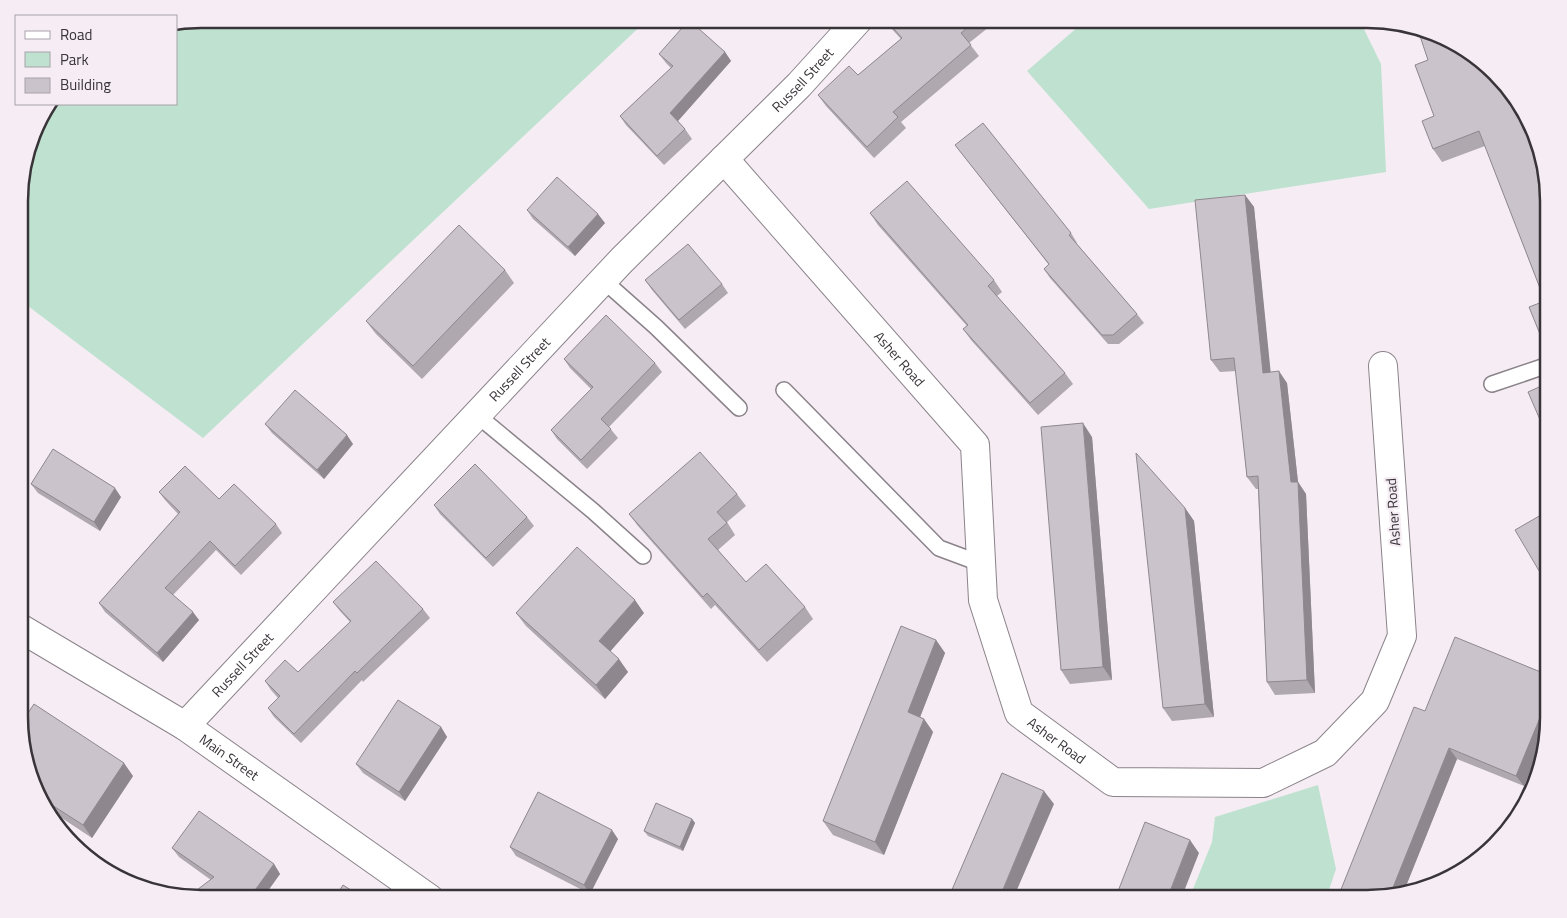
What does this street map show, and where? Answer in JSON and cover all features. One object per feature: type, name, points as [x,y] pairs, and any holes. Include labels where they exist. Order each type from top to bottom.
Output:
[{"type":"street","name":"Russell Street","points":[[185,726],[603,280],[799,85],[851,28]]},
{"type":"street","name":"Asher Road","points":[[724,159],[975,445],[984,600],[1018,713],[1112,782],[1263,782],[1325,753],[1375,701],[1402,636],[1383,366]]},
{"type":"street","name":"Main Street","points":[[28,633],[185,726],[417,890]]},
{"type":"lane","points":[[603,280],[656,327],[739,408]]},
{"type":"lane","points":[[1492,384],[1539,368]]},
{"type":"lane","points":[[784,390],[939,548],[982,564]]},
{"type":"lane","points":[[477,415],[594,511],[643,556]]},
{"type":"green space","points":[[638,28],[203,438],[28,306],[29,178],[33,155],[45,124],[56,105],[178,105],[178,29]]},
{"type":"green space","points":[[1077,28],[1363,28],[1381,64],[1386,172],[1149,209],[1027,71]]},
{"type":"green space","points":[[1318,785],[1336,869],[1329,890],[1193,890],[1212,842],[1215,817]]},
{"type":"building","points":[[682,28],[698,28],[725,52],[670,113],[685,129],[657,156],[620,116],[673,66],[659,54]]},
{"type":"building","points":[[893,28],[967,28],[961,33],[971,45],[893,112],[898,117],[867,147],[818,95],[849,66],[858,75],[902,38]]},
{"type":"building","points":[[1420,36],[1453,51],[1472,63],[1504,95],[1522,124],[1536,166],[1539,189],[1539,286],[1479,131],[1433,149],[1422,121],[1434,116],[1415,65],[1428,60]]},
{"type":"building","points":[[983,123],[1071,233],[1069,235],[1137,314],[1113,335],[1102,335],[1044,269],[1049,264],[955,145]]},
{"type":"building","points":[[557,177],[598,214],[568,247],[527,210]]},
{"type":"building","points":[[907,181],[994,280],[988,286],[1065,373],[1030,403],[963,329],[968,325],[870,213]]},
{"type":"building","points":[[1245,195],[1263,373],[1279,371],[1291,482],[1298,482],[1307,680],[1267,682],[1258,476],[1247,477],[1234,358],[1211,360],[1195,200]]},
{"type":"building","points":[[459,225],[505,270],[413,366],[366,321]]},
{"type":"building","points":[[688,244],[722,284],[679,320],[645,280]]},
{"type":"building","points":[[1539,303],[1539,332],[1529,307]]},
{"type":"building","points":[[606,315],[655,363],[601,419],[611,429],[581,460],[551,430],[593,387],[564,359]]},
{"type":"building","points":[[1539,387],[1539,417],[1528,392]]},
{"type":"building","points":[[295,390],[347,435],[317,470],[265,424]]},
{"type":"building","points":[[1083,423],[1103,667],[1061,670],[1041,427]]},
{"type":"building","points":[[53,449],[115,488],[94,522],[31,484]]},
{"type":"building","points":[[700,452],[737,494],[717,512],[727,523],[708,539],[746,582],[766,564],[805,607],[759,650],[707,593],[703,597],[629,514]]},
{"type":"building","points":[[1136,453],[1185,508],[1205,704],[1163,708]]},
{"type":"building","points":[[475,464],[527,517],[486,558],[434,505]]},
{"type":"building","points":[[185,466],[219,499],[234,484],[276,524],[235,566],[210,541],[165,588],[193,612],[157,653],[99,603],[180,512],[159,492]]},
{"type":"building","points":[[1539,516],[1539,571],[1515,530]]},
{"type":"building","points":[[577,547],[635,600],[599,641],[619,659],[596,685],[516,613]]},
{"type":"building","points":[[376,561],[423,609],[357,673],[355,671],[294,734],[268,708],[280,696],[265,681],[285,660],[298,672],[351,621],[333,602]]},
{"type":"building","points":[[901,626],[936,640],[908,712],[924,719],[875,842],[823,821]]},
{"type":"building","points":[[1455,637],[1539,671],[1539,720],[1516,776],[1449,748],[1393,888],[1341,890],[1414,707],[1425,711]]},
{"type":"building","points":[[398,700],[441,727],[399,792],[356,764]]},
{"type":"building","points":[[34,704],[124,763],[83,825],[51,805],[45,794],[33,763],[29,740],[28,713]]},
{"type":"building","points":[[1002,773],[1044,791],[1003,890],[952,890]]},
{"type":"building","points":[[538,792],[612,830],[584,885],[510,847]]},
{"type":"building","points":[[656,803],[692,819],[680,847],[644,831]]},
{"type":"building","points":[[199,811],[274,864],[255,890],[197,890],[214,877],[172,848]]},
{"type":"building","points":[[1145,822],[1190,840],[1171,890],[1119,890]]},
{"type":"building","points":[[343,885],[351,890],[340,890]]}]
